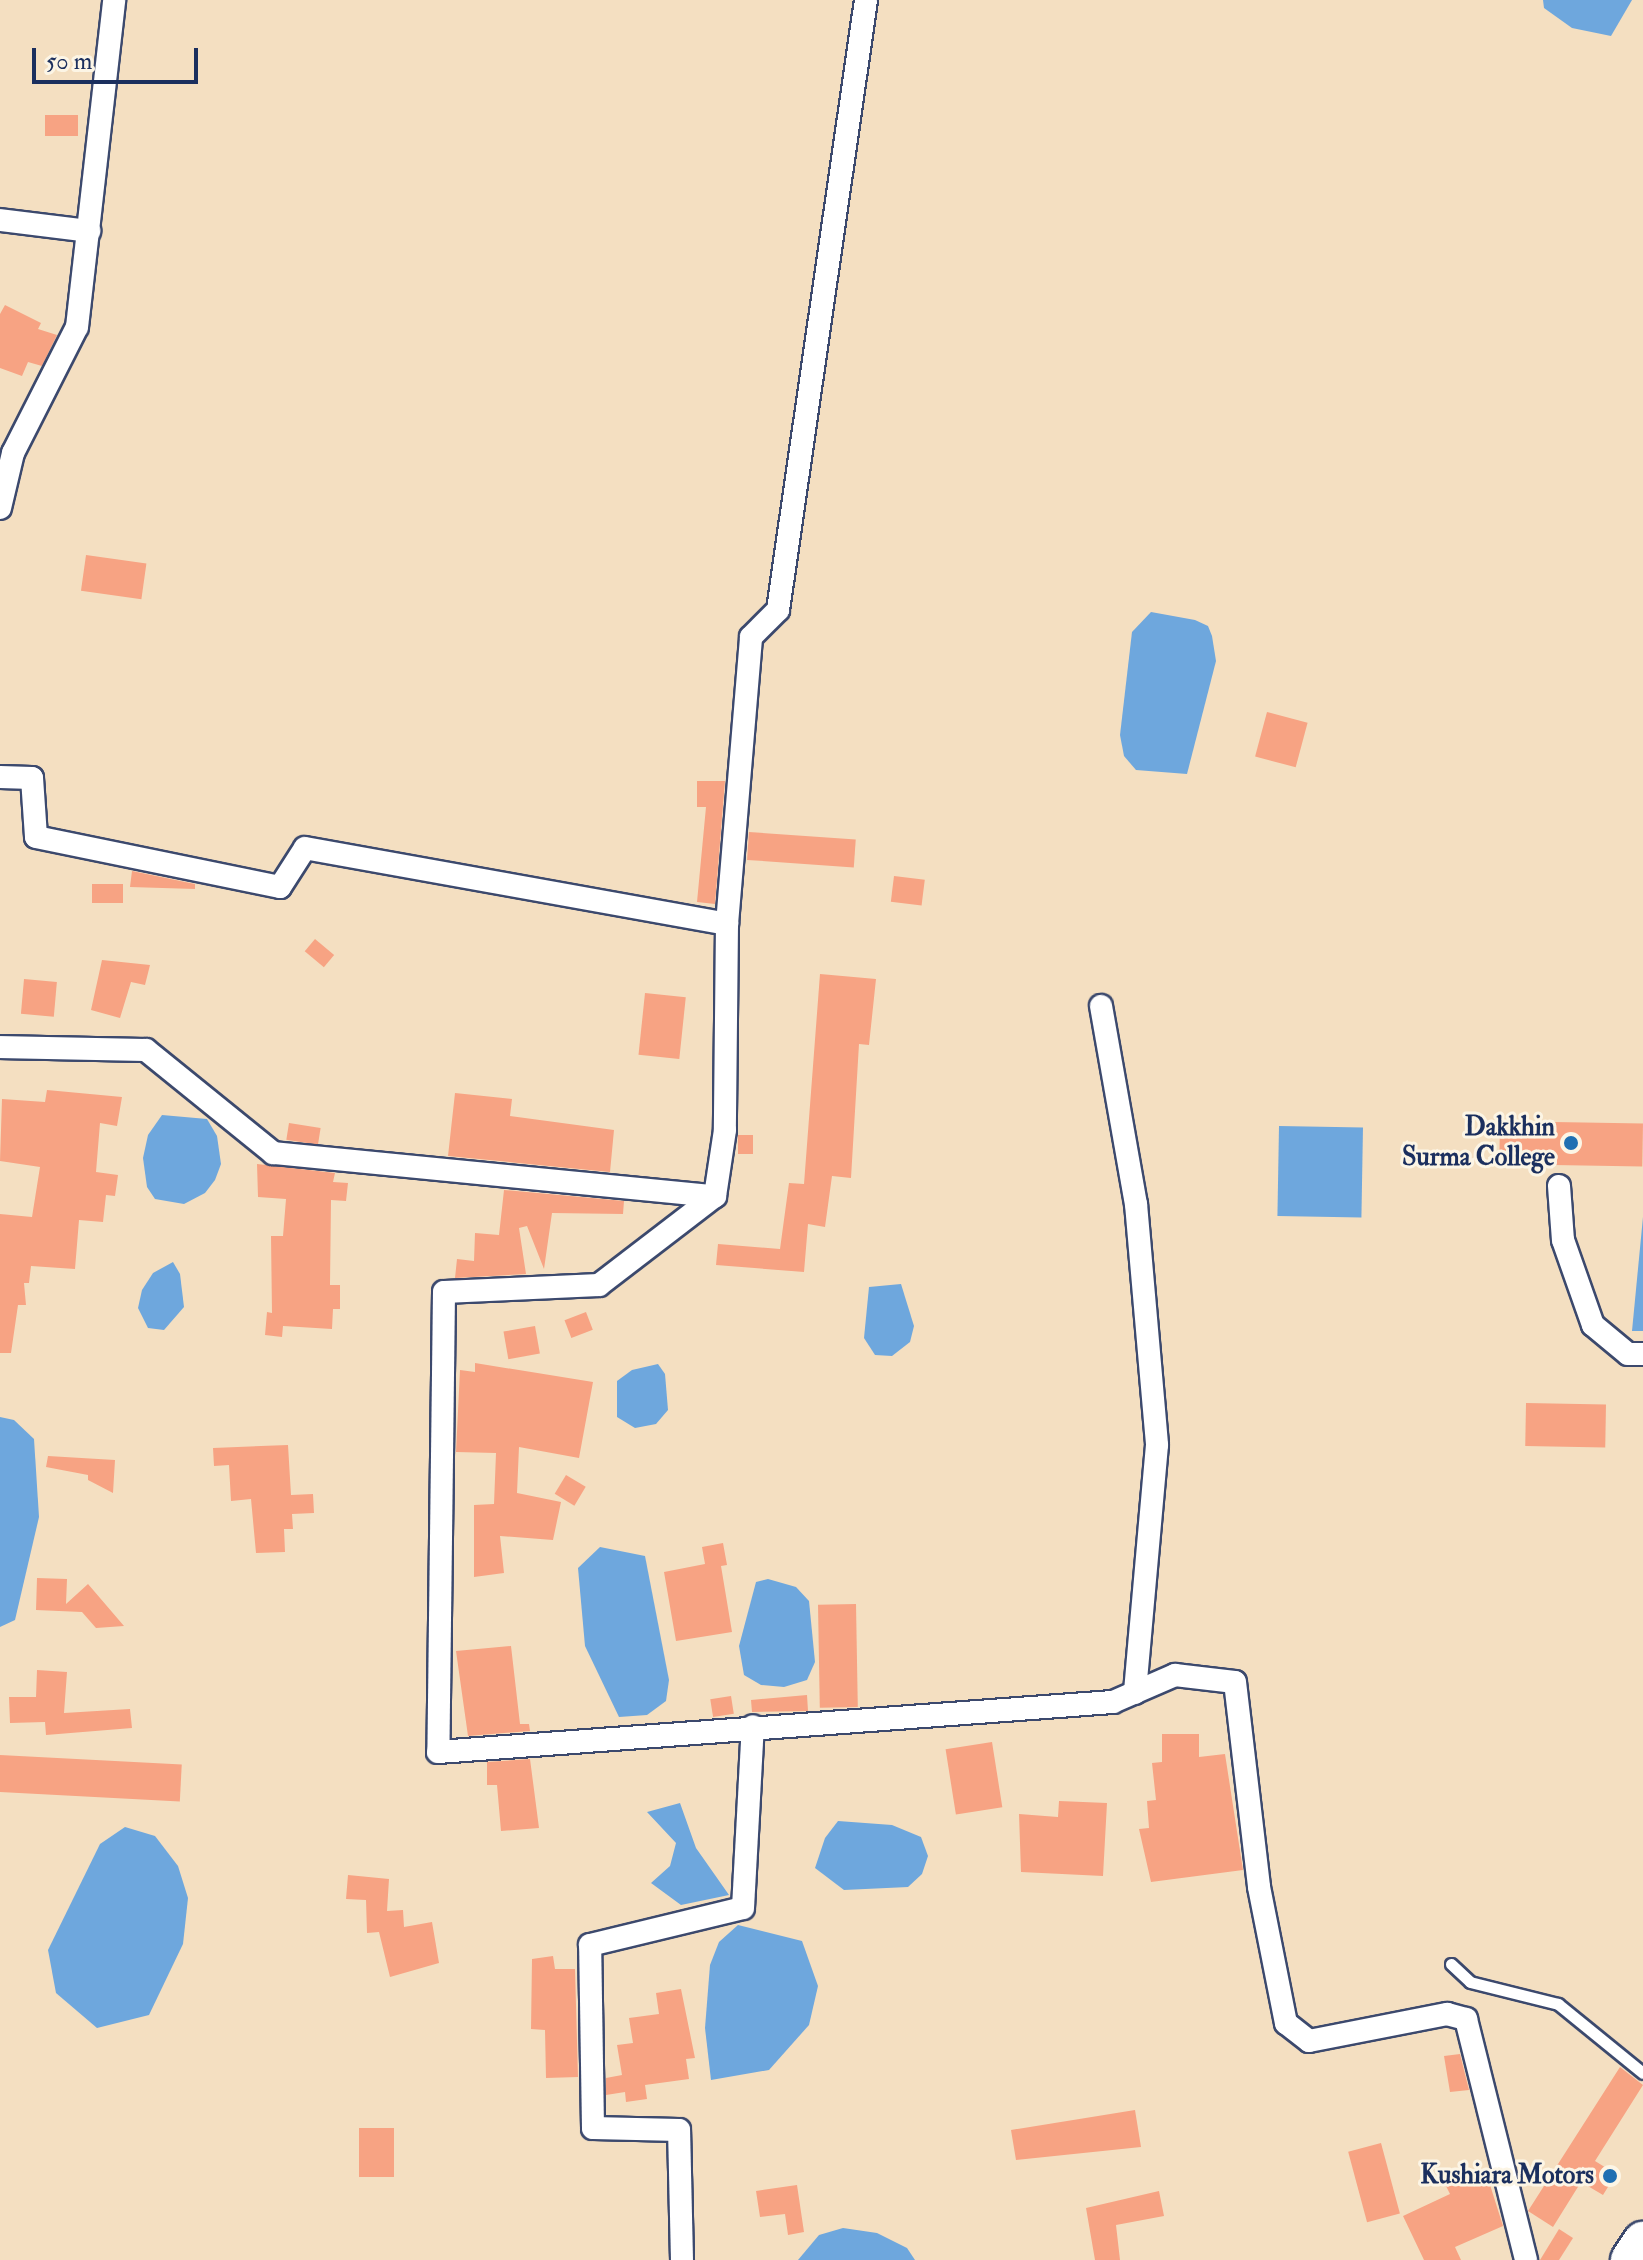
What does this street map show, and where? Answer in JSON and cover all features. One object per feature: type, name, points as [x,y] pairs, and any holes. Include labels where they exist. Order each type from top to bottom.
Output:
[{"type":"highway","points":[[1631,2260],[1643,2242]]},
{"type":"street","points":[[0,508],[13,453],[77,327],[114,0]]},
{"type":"street","points":[[866,0],[778,610],[751,637],[727,924],[725,1130],[715,1196],[599,1285],[444,1292],[438,1752],[753,1726],[1113,1702],[1175,1675],[1235,1682],[1259,1887],[1286,2023],[1309,2041],[1447,2014],[1466,2019],[1526,2260]]},
{"type":"street","points":[[0,220],[89,231]]},
{"type":"street","points":[[0,777],[32,778],[36,837],[280,887],[305,848],[727,924]]},
{"type":"street","points":[[1101,1006],[1136,1204],[1157,1445],[1135,1693]]},
{"type":"street","points":[[0,1047],[146,1050],[273,1153],[715,1196]]},
{"type":"street","points":[[1559,1186],[1563,1240],[1593,1325],[1628,1354],[1643,1354]]},
{"type":"street","points":[[682,2260],[679,2130],[593,2128],[590,1945],[743,1908],[753,1726]]},
{"type":"lane","points":[[1451,1964],[1470,1982],[1558,2004],[1643,2073]]},
{"type":"water","points":[[1543,0],[1632,0],[1611,36],[1572,28],[1544,8]]},
{"type":"water","points":[[1151,612],[1195,620],[1208,626],[1212,636],[1216,661],[1187,774],[1136,770],[1124,756],[1120,735],[1132,632]]},
{"type":"water","points":[[162,1115],[207,1119],[217,1136],[221,1164],[215,1180],[205,1193],[184,1204],[155,1199],[147,1187],[143,1158],[148,1135]]},
{"type":"water","points":[[1279,1126],[1363,1127],[1361,1217],[1277,1216]]},
{"type":"water","points":[[1643,1217],[1643,1331],[1632,1331]]},
{"type":"water","points":[[173,1262],[180,1274],[184,1307],[164,1330],[148,1328],[138,1308],[142,1290],[153,1273]]},
{"type":"water","points":[[901,1284],[914,1326],[910,1342],[892,1356],[875,1355],[864,1338],[869,1287]]},
{"type":"water","points":[[658,1364],[665,1374],[668,1410],[656,1424],[635,1428],[617,1417],[617,1381],[632,1370]]},
{"type":"water","points":[[0,1417],[14,1420],[34,1439],[39,1517],[15,1620],[0,1627]]},
{"type":"water","points":[[600,1547],[645,1556],[669,1680],[666,1701],[647,1715],[619,1717],[585,1646],[578,1568]]},
{"type":"water","points":[[768,1579],[796,1587],[809,1601],[815,1662],[807,1680],[784,1687],[761,1685],[744,1675],[739,1646],[756,1582]]},
{"type":"water","points":[[680,1803],[696,1848],[729,1895],[681,1905],[651,1883],[670,1866],[676,1843],[647,1812]]},
{"type":"water","points":[[838,1821],[892,1825],[921,1837],[928,1856],[922,1874],[908,1887],[844,1890],[815,1868],[825,1838]]},
{"type":"water","points":[[125,1827],[155,1836],[178,1866],[188,1898],[183,1944],[149,2015],[97,2028],[56,1993],[48,1950],[100,1844]]},
{"type":"water","points":[[738,1925],[802,1941],[818,1986],[809,2025],[769,2070],[711,2080],[705,2028],[710,1965],[719,1942]]},
{"type":"water","points":[[843,2228],[877,2233],[907,2248],[915,2260],[798,2260],[819,2235]]},
{"type":"building","points":[[45,115],[78,115],[78,136],[45,136]]},
{"type":"building","points":[[5,305],[41,323],[38,329],[57,335],[42,366],[28,362],[22,376],[0,368],[0,314]]},
{"type":"building","points":[[86,555],[146,563],[141,599],[81,591]]},
{"type":"building","points":[[1267,712],[1308,723],[1296,767],[1255,756]]},
{"type":"building","points":[[697,781],[725,781],[715,904],[697,902],[706,807],[697,807]]},
{"type":"building","points":[[749,832],[856,839],[854,867],[747,860]]},
{"type":"building","points":[[132,871],[195,884],[195,889],[130,887]]},
{"type":"building","points":[[894,876],[925,880],[922,906],[891,902]]},
{"type":"building","points":[[92,884],[123,884],[123,903],[92,903]]},
{"type":"building","points":[[315,939],[334,955],[324,967],[305,951]]},
{"type":"building","points":[[102,960],[150,965],[145,985],[131,982],[120,1018],[91,1010]]},
{"type":"building","points":[[820,974],[876,979],[869,1045],[859,1044],[851,1178],[832,1176],[825,1227],[808,1224],[804,1272],[716,1265],[718,1244],[780,1249],[789,1183],[804,1184]]},
{"type":"building","points":[[24,979],[57,982],[54,1017],[21,1014]]},
{"type":"building","points":[[645,993],[686,997],[679,1059],[639,1055]]},
{"type":"building","points":[[47,1090],[122,1097],[117,1126],[100,1123],[96,1172],[118,1175],[115,1196],[106,1195],[103,1222],[79,1220],[75,1269],[31,1266],[29,1283],[24,1283],[26,1305],[18,1305],[11,1353],[0,1353],[0,1214],[32,1217],[40,1167],[0,1161],[2,1099],[45,1102]]},
{"type":"building","points":[[455,1093],[512,1099],[510,1116],[614,1130],[610,1172],[448,1156]]},
{"type":"building","name":"Dakkhin Surma College","points":[[1500,1121],[1643,1123],[1642,1166],[1499,1164]]},
{"type":"building","points":[[289,1123],[321,1128],[318,1145],[286,1140]]},
{"type":"building","points":[[738,1135],[753,1135],[753,1154],[738,1154]]},
{"type":"building","points":[[257,1164],[335,1173],[333,1182],[348,1183],[346,1201],[331,1200],[330,1285],[340,1285],[340,1309],[333,1309],[332,1329],[283,1326],[282,1337],[265,1335],[267,1312],[272,1313],[271,1236],[283,1236],[286,1199],[258,1197]]},
{"type":"building","points":[[504,1190],[624,1201],[623,1214],[552,1213],[544,1269],[527,1226],[519,1228],[526,1274],[455,1278],[457,1259],[474,1261],[475,1233],[499,1235]]},
{"type":"building","points":[[586,1312],[593,1330],[571,1338],[565,1320]]},
{"type":"building","points":[[535,1326],[540,1354],[508,1359],[503,1332]]},
{"type":"building","points":[[475,1363],[593,1382],[579,1458],[519,1447],[517,1493],[561,1502],[553,1540],[500,1536],[504,1573],[474,1577],[474,1505],[494,1504],[496,1453],[456,1452],[460,1370],[475,1372]]},
{"type":"building","points":[[1526,1403],[1606,1404],[1605,1447],[1525,1446]]},
{"type":"building","points":[[288,1445],[291,1495],[313,1494],[314,1513],[292,1514],[293,1529],[284,1529],[285,1552],[256,1553],[251,1499],[231,1501],[229,1465],[214,1466],[213,1448]]},
{"type":"building","points":[[48,1456],[115,1460],[113,1493],[88,1480],[88,1475],[46,1467]]},
{"type":"building","points":[[566,1475],[586,1487],[574,1506],[555,1494]]},
{"type":"building","points":[[723,1543],[727,1565],[721,1566],[732,1632],[676,1641],[664,1572],[705,1564],[702,1547]]},
{"type":"building","points":[[37,1578],[67,1579],[66,1604],[88,1584],[124,1626],[96,1628],[82,1612],[36,1610]]},
{"type":"building","points":[[856,1604],[858,1707],[820,1708],[818,1605]]},
{"type":"building","points":[[511,1646],[520,1724],[529,1724],[530,1731],[468,1736],[456,1651]]},
{"type":"building","points":[[37,1670],[67,1672],[64,1713],[130,1709],[132,1728],[46,1735],[45,1722],[10,1723],[9,1697],[36,1697]]},
{"type":"building","points":[[807,1695],[808,1711],[752,1712],[751,1700]]},
{"type":"building","points":[[731,1696],[734,1714],[713,1717],[710,1699]]},
{"type":"building","points":[[1162,1734],[1199,1734],[1199,1757],[1225,1754],[1243,1870],[1151,1882],[1139,1829],[1149,1828],[1147,1801],[1156,1800],[1152,1763],[1162,1762]]},
{"type":"building","points":[[992,1742],[1002,1807],[956,1815],[946,1749]]},
{"type":"building","points":[[0,1755],[182,1765],[180,1801],[0,1792]]},
{"type":"building","points":[[530,1759],[539,1828],[501,1831],[497,1785],[487,1785],[487,1762]]},
{"type":"building","points":[[1059,1801],[1107,1803],[1103,1876],[1021,1872],[1019,1814],[1058,1817]]},
{"type":"building","points":[[348,1875],[389,1879],[387,1911],[403,1910],[404,1927],[432,1922],[439,1963],[390,1977],[379,1932],[367,1933],[366,1900],[346,1899]]},
{"type":"building","points":[[553,1956],[555,1969],[575,1969],[578,2077],[546,2078],[545,2030],[531,2029],[532,1959]]},
{"type":"building","points":[[681,1989],[695,2058],[686,2059],[689,2079],[645,2085],[647,2099],[626,2102],[625,2092],[606,2095],[606,2078],[622,2075],[617,2045],[633,2043],[629,2018],[659,2014],[656,1993]]},
{"type":"building","points":[[1460,2054],[1469,2090],[1450,2092],[1444,2056]]},
{"type":"building","points":[[1620,2067],[1643,2085],[1595,2161],[1616,2174],[1603,2195],[1581,2182],[1553,2227],[1528,2211]]},
{"type":"building","points":[[1135,2110],[1141,2147],[1016,2160],[1011,2130]]},
{"type":"building","points":[[359,2128],[394,2128],[394,2177],[359,2177]]},
{"type":"building","points":[[1381,2143],[1400,2214],[1367,2222],[1348,2152]]},
{"type":"building","points":[[1485,2169],[1503,2226],[1455,2247],[1461,2260],[1424,2260],[1403,2216],[1450,2194],[1446,2186]]},
{"type":"building","points":[[797,2185],[804,2232],[788,2235],[785,2214],[760,2217],[756,2191]]},
{"type":"building","points":[[1159,2191],[1164,2216],[1116,2225],[1120,2260],[1095,2260],[1086,2208]]},
{"type":"building","points":[[1559,2229],[1573,2238],[1559,2260],[1540,2260]]},
{"type":"place","name":"Dakkhin Surma College","points":[[1571,1143]]},
{"type":"place","name":"Kushiara Motors","points":[[1610,2176]]}]
